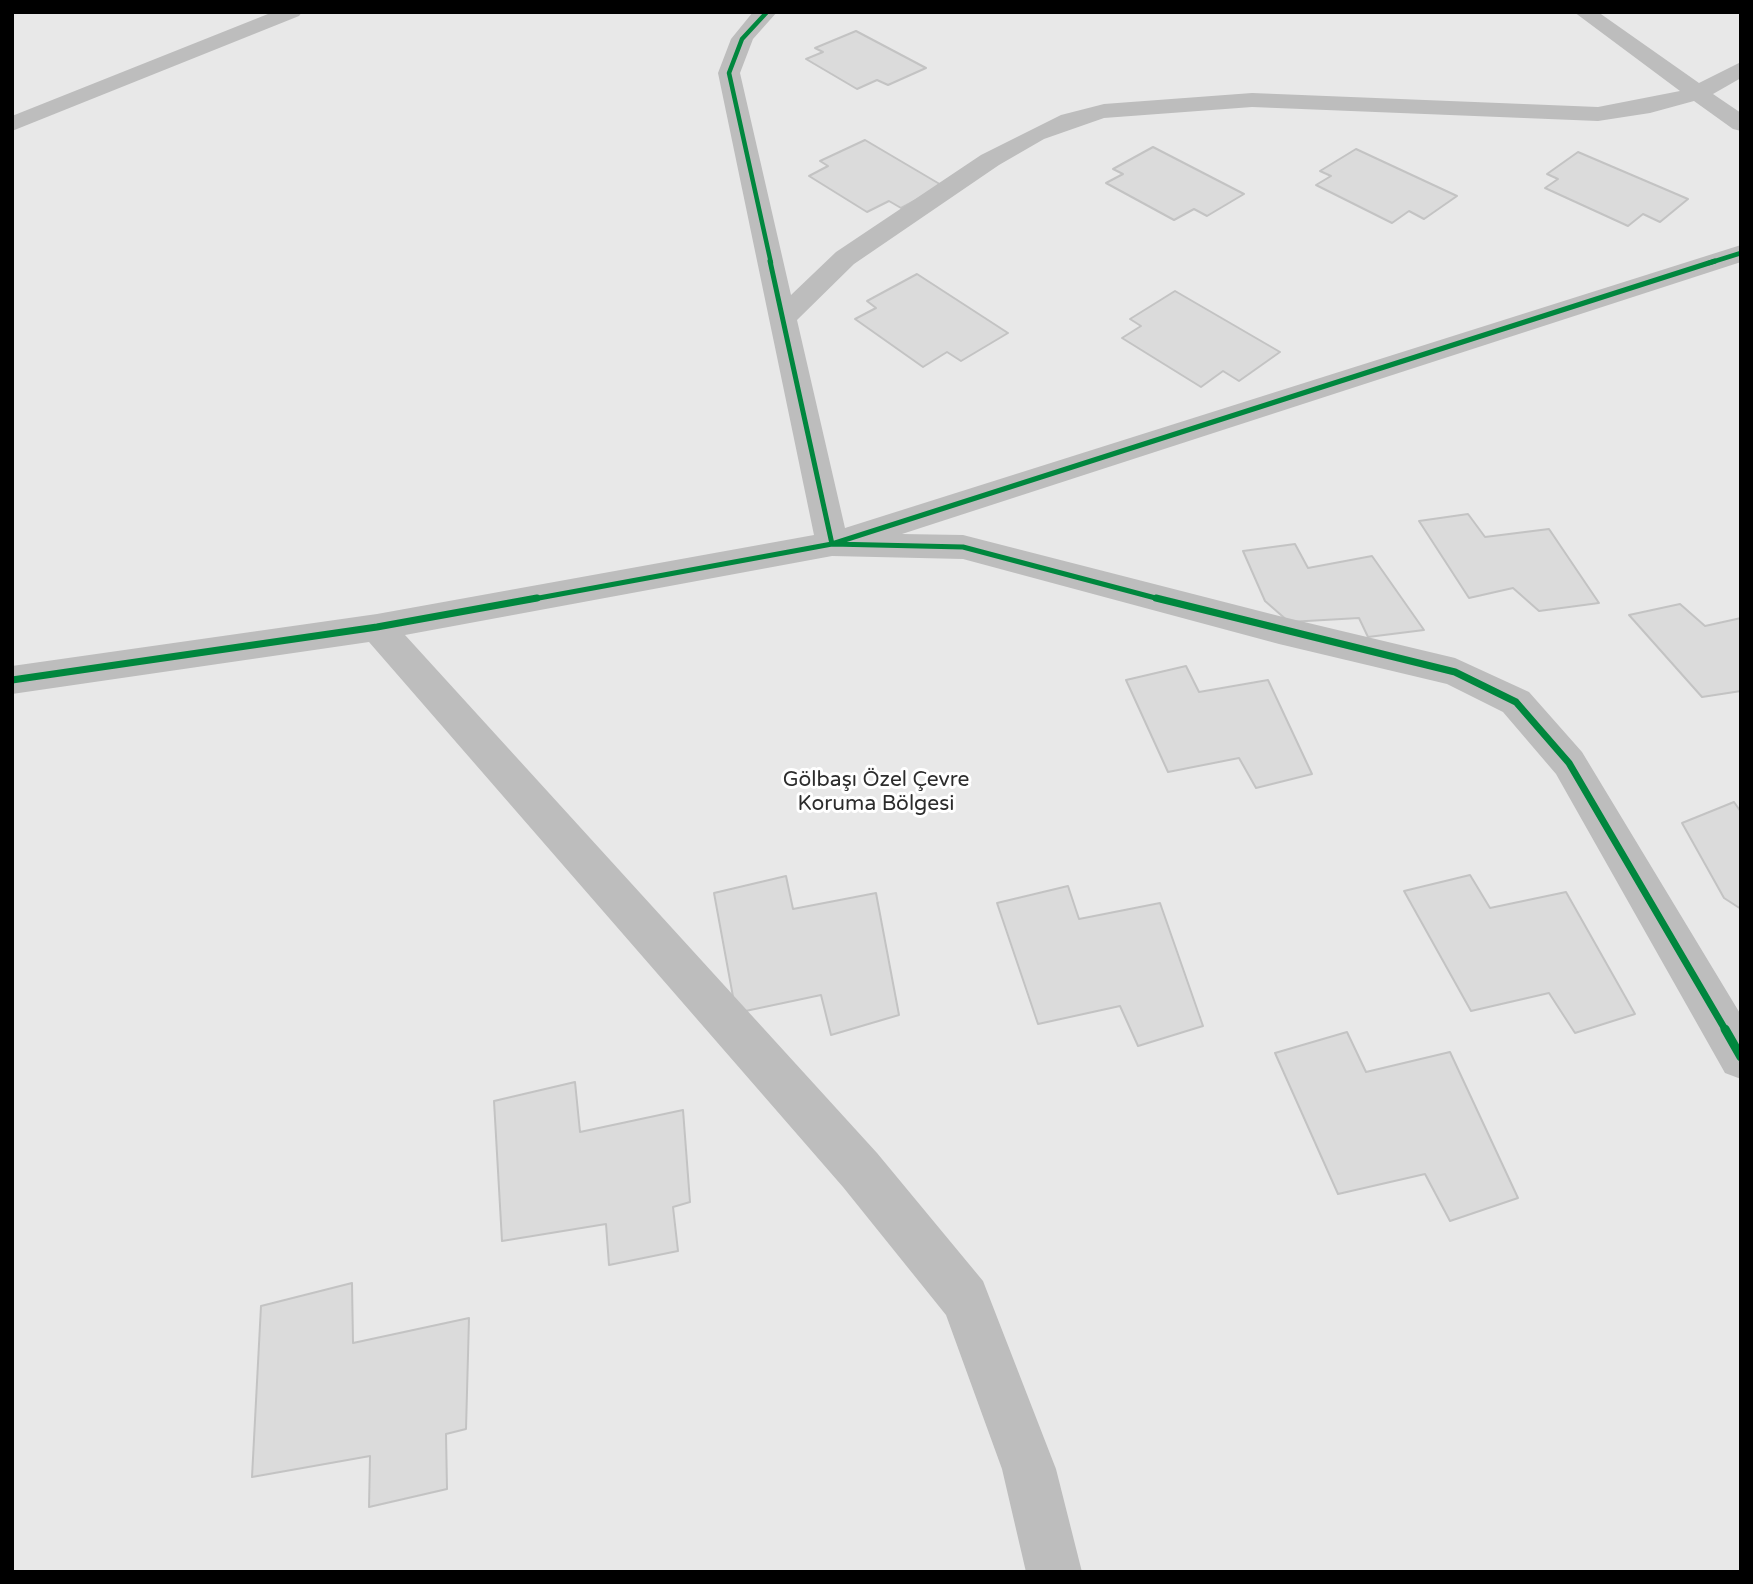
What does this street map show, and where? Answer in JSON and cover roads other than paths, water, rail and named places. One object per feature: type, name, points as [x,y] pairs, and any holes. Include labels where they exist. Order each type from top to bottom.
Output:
[{"type":"street","points":[[12,124],[292,12]]},
{"type":"street","points":[[767,12],[751,22],[738,43],[729,73],[832,544]]},
{"type":"street","points":[[1584,12],[1741,124]]},
{"type":"street","points":[[782,319],[845,258],[990,160],[1036,134],[1069,120],[1104,111],[1252,100],[1598,114],[1650,106],[1698,93],[1741,69]]},
{"type":"street","points":[[12,680],[377,627],[832,544],[1741,253]]},
{"type":"street","points":[[832,544],[963,547],[1279,630],[1455,672],[1516,702],[1569,763],[1741,1057]]},
{"type":"street","points":[[377,627],[860,1170],[965,1299],[1029,1469],[1054,1572]]},
{"type":"park label","name":"Gölbaşı Özel Çevre Koruma Bölgesi","points":[[876,792]]}]
